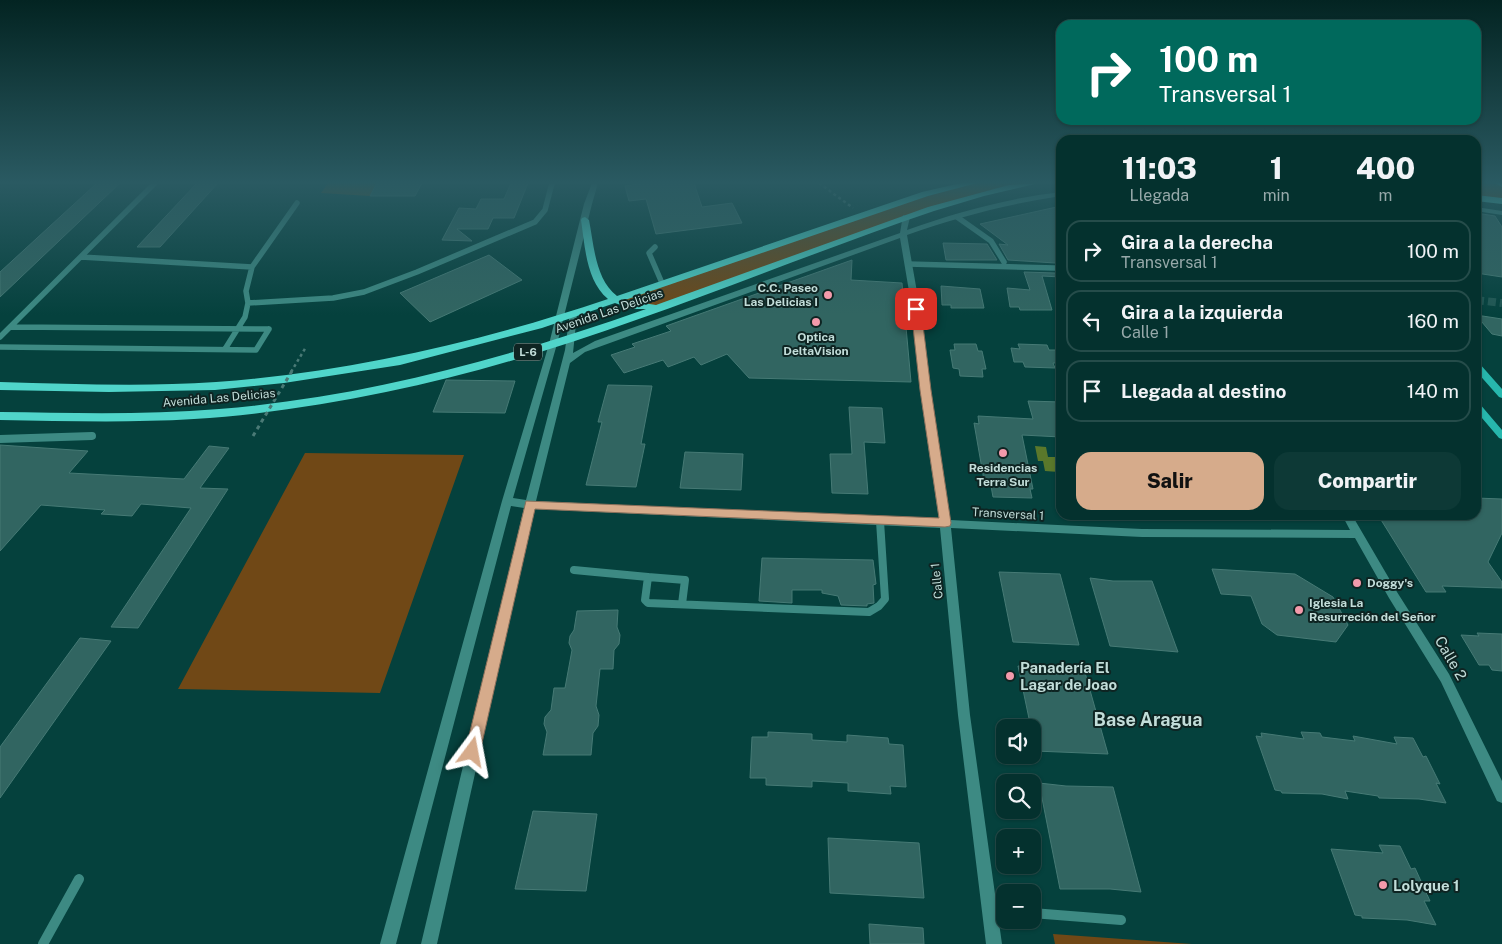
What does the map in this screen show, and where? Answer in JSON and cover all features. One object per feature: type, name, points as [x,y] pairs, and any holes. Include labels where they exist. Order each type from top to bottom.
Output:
[{"type":"main road","points":[[586,227],[594,271],[601,287],[614,300]]},
{"type":"main road","name":"Avenida Las Delicias","points":[[0,386],[109,388],[205,386],[284,379],[400,361],[466,346],[559,319],[828,227]]},
{"type":"main road","name":"Avenida Las Delicias","points":[[0,416],[115,418],[220,412],[284,405],[398,386],[553,344],[879,227]]},
{"type":"main road","name":"L-6","points":[[614,300],[629,306],[666,305]]},
{"type":"street","points":[[388,944],[507,501],[553,344],[583,227]]},
{"type":"street","name":"Calle 1","points":[[904,227],[903,234],[945,523],[964,715],[994,944]]},
{"type":"street","points":[[566,362],[582,350],[598,343],[925,227]]},
{"type":"street","points":[[429,944],[530,505],[566,362],[573,314]]},
{"type":"street","points":[[1481,371],[1502,395]]},
{"type":"street","points":[[1481,412],[1502,436]]},
{"type":"street","name":"Transversal 1","points":[[507,501],[530,505],[1142,533],[1357,534]]},
{"type":"street","name":"Calle 2","points":[[1350,520],[1445,678],[1502,796]]},
{"type":"lane","points":[[0,337],[111,227]]},
{"type":"lane","points":[[225,349],[245,317],[248,303],[246,291],[252,267],[280,227]]},
{"type":"lane","points":[[248,303],[351,295],[376,288],[417,272],[523,227]]},
{"type":"lane","points":[[971,227],[1000,249],[1004,262]]},
{"type":"lane","points":[[654,246],[649,254],[662,283]]},
{"type":"lane","points":[[81,257],[252,267]]},
{"type":"lane","points":[[908,264],[1055,268]]},
{"type":"lane","points":[[0,347],[256,350],[269,329],[11,327]]},
{"type":"lane","points":[[0,439],[92,436]]},
{"type":"lane","points":[[648,577],[646,602],[869,612],[879,606],[885,599],[880,520]]},
{"type":"lane","points":[[574,570],[686,580],[682,604]]},
{"type":"lane","points":[[43,944],[79,879]]},
{"type":"lane","points":[[991,910],[996,910]]},
{"type":"lane","points":[[1041,914],[1121,920]]},
{"type":"path","points":[[253,436],[306,347]]},
{"type":"shaded area","points":[[830,227],[885,227],[666,305],[645,307],[614,300]]},
{"type":"shaded area","points":[[1035,446],[1046,447],[1048,457],[1055,457],[1056,472],[1045,471],[1043,461],[1038,461]]},
{"type":"shaded area","points":[[305,453],[464,455],[380,693],[178,689]]},
{"type":"shaded area","points":[[1053,934],[1192,944],[1055,944]]},
{"type":"building","points":[[49,227],[74,227],[0,297],[0,272]]},
{"type":"building","points":[[156,227],[178,227],[160,247],[137,247]]},
{"type":"building","points":[[449,227],[489,227],[488,229],[457,229],[472,241],[442,240]]},
{"type":"building","points":[[654,227],[710,227],[656,234]]},
{"type":"building","points":[[984,227],[1056,227],[1056,264],[1008,260],[999,244],[1008,245]]},
{"type":"building","points":[[1481,227],[1502,227],[1502,277],[1481,274]]},
{"type":"building","points":[[943,243],[987,244],[997,260],[946,260]]},
{"type":"building","points":[[489,255],[522,280],[430,322],[400,293]]},
{"type":"building","name":"C.C. Paseo Las Delicias I","points":[[852,260],[851,280],[902,283],[911,382],[749,378],[727,354],[701,365],[694,357],[668,367],[663,360],[624,373],[611,355],[635,347],[632,344],[671,331],[666,326]]},
{"type":"building","points":[[1024,272],[1055,273],[1056,277],[1042,276],[1052,310],[1020,310],[1019,307],[1010,307],[1007,288],[1030,290]]},
{"type":"building","points":[[941,286],[980,289],[984,308],[951,308],[951,305],[942,305]]},
{"type":"building","points":[[1481,316],[1502,319],[1502,336],[1492,334],[1481,321]]},
{"type":"building","points":[[954,344],[976,344],[978,351],[982,351],[986,369],[982,369],[983,377],[960,376],[959,369],[953,368],[950,350],[955,350]]},
{"type":"building","points":[[1018,344],[1047,345],[1049,350],[1056,350],[1056,363],[1053,363],[1055,368],[1025,367],[1023,362],[1014,362],[1011,348],[1020,349]]},
{"type":"building","points":[[446,380],[515,381],[505,413],[433,412]]},
{"type":"building","points":[[608,385],[652,386],[641,444],[645,444],[636,487],[586,485],[602,422],[598,422]]},
{"type":"building","name":"Residencias Terra Sur","points":[[1028,401],[1056,402],[1056,437],[1022,435],[1033,489],[1030,489],[1032,498],[993,497],[991,486],[985,486],[974,423],[979,424],[978,416],[1033,419]]},
{"type":"building","points":[[849,407],[882,408],[885,443],[864,442],[868,494],[832,493],[830,454],[852,454]]},
{"type":"building","points":[[0,445],[88,451],[69,473],[184,479],[209,446],[229,448],[200,488],[228,489],[138,628],[111,627],[191,508],[141,504],[132,516],[101,514],[105,510],[41,505],[0,551]]},
{"type":"building","points":[[685,452],[743,454],[741,490],[680,488]]},
{"type":"building","points":[[1481,498],[1502,499],[1502,533],[1488,562],[1502,582],[1502,588],[1442,586],[1446,592],[1426,592],[1381,520],[1481,520]]},
{"type":"building","points":[[762,558],[873,560],[876,584],[873,585],[874,603],[867,604],[867,606],[841,605],[838,596],[822,593],[822,590],[792,590],[792,603],[759,601]]},
{"type":"building","name":"Iglesia La Resurreción del Señor","points":[[1212,569],[1295,574],[1333,597],[1348,625],[1336,642],[1277,635],[1262,624],[1251,596],[1221,594]]},
{"type":"building","points":[[999,572],[1060,574],[1079,645],[1013,642]]},
{"type":"building","points":[[1090,578],[1113,581],[1152,581],[1178,652],[1110,646]]},
{"type":"building","points":[[618,610],[619,644],[614,650],[613,669],[600,669],[596,706],[599,715],[598,726],[593,733],[591,755],[543,755],[547,732],[544,724],[545,717],[551,710],[554,688],[565,688],[572,650],[569,643],[570,636],[574,630],[577,611]]},
{"type":"building","points":[[1477,633],[1502,634],[1502,671],[1492,670],[1489,665],[1479,665],[1461,635],[1479,636]]},
{"type":"building","points":[[80,638],[111,641],[0,798],[0,747]]},
{"type":"building","points":[[1018,666],[1084,669],[1108,754],[1041,751],[1041,719],[1029,719]]},
{"type":"building","points":[[768,732],[812,734],[812,740],[847,742],[847,735],[888,738],[889,744],[903,745],[906,787],[890,786],[891,794],[848,791],[848,783],[812,781],[812,787],[766,785],[766,778],[750,778],[752,737],[768,737]]},
{"type":"building","points":[[1301,732],[1320,733],[1322,737],[1355,741],[1353,736],[1397,744],[1394,737],[1413,738],[1423,757],[1426,756],[1440,784],[1436,783],[1446,803],[1419,799],[1379,798],[1378,796],[1345,791],[1348,799],[1322,794],[1282,793],[1275,790],[1256,736],[1262,737],[1261,733],[1304,739]]},
{"type":"building","points":[[1041,783],[1113,787],[1141,892],[1110,889],[1060,889],[1041,793]]},
{"type":"building","points":[[533,811],[597,814],[586,891],[515,889]]},
{"type":"building","points":[[828,838],[919,843],[924,898],[830,893]]},
{"type":"building","name":"Lolyque 1","points":[[1379,845],[1400,846],[1411,869],[1415,868],[1430,901],[1424,901],[1436,925],[1407,920],[1362,918],[1362,916],[1355,915],[1331,849],[1383,853]]},
{"type":"building","points":[[869,924],[923,928],[924,944],[870,944]]},
{"type":"tunnel","points":[[1481,301],[1502,303]]},
{"type":"place","name":"C.C. Paseo Las Delicias I","points":[[828,295]]},
{"type":"place","name":"Optica DeltaVision","points":[[816,322]]},
{"type":"place","name":"Residencias Terra Sur","points":[[1003,453]]},
{"type":"place","name":"Doggy's","points":[[1357,583]]},
{"type":"place","name":"Iglesia La Resurreción del Señor","points":[[1299,610]]},
{"type":"place","name":"Panadería El Lagar de Joao","points":[[1010,676]]},
{"type":"place","name":"Lolyque 1","points":[[1383,885]]},
{"type":"district","name":"Base Aragua","points":[[1148,719]]},
{"type":"route","points":[[472,752],[530,505],[945,523],[925,390],[916,309]]}]
